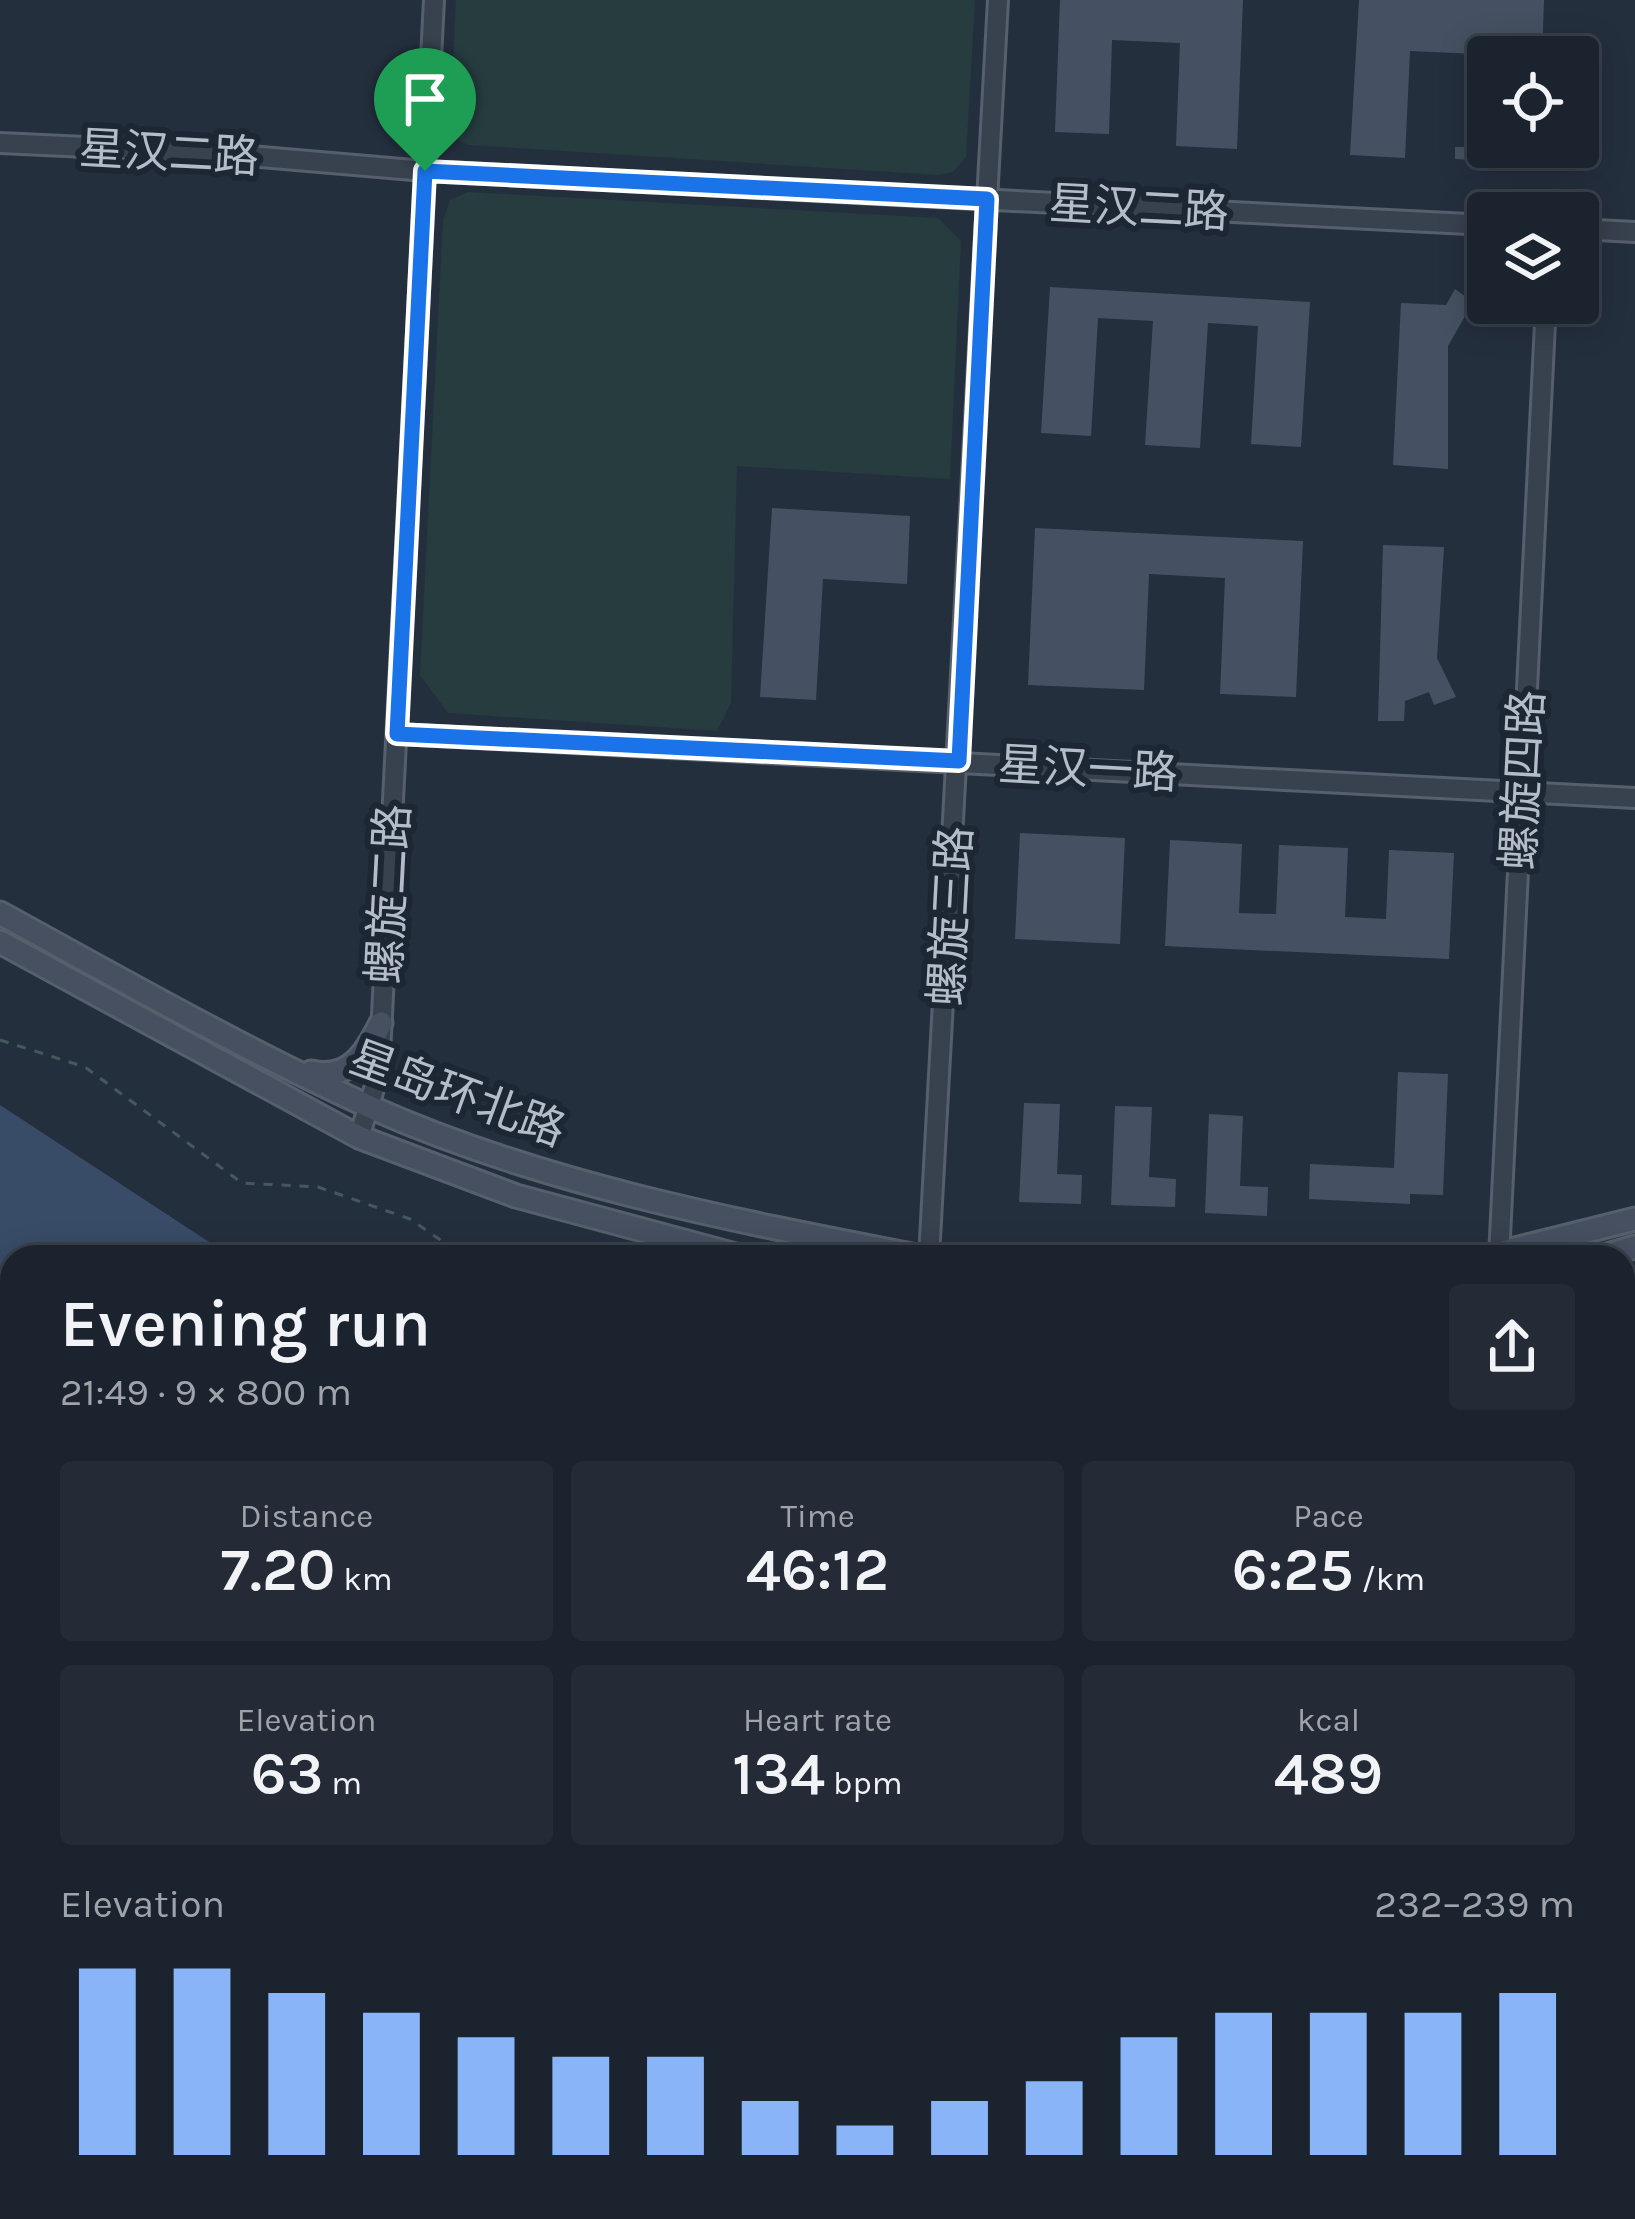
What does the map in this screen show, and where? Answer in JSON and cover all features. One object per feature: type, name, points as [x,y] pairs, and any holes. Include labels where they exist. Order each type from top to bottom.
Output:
[{"type":"main road","name":"星岛环北路","points":[[0,913],[372,1108],[509,1157],[705,1215],[863,1245]]},
{"type":"main road","name":"星岛环北路","points":[[0,942],[359,1137],[517,1196],[699,1245]]},
{"type":"main road","points":[[284,1065],[337,1073],[366,1052],[380,1023]]},
{"type":"main road","points":[[1535,1245],[1635,1219]]},
{"type":"street","name":"螺旋二路","points":[[359,1137],[372,1108],[380,1023],[434,0]]},
{"type":"street","name":"螺旋三路","points":[[927,1245],[959,761],[998,0]]},
{"type":"street","name":"星汉二路","points":[[0,142],[215,152],[425,171],[1467,224]]},
{"type":"street","points":[[1599,231],[1635,232]]},
{"type":"street","name":"螺旋四路","points":[[1494,1245],[1545,324]]},
{"type":"street","name":"星汉一路","points":[[397,734],[1635,798]]},
{"type":"path","points":[[0,1040],[85,1067],[242,1183],[318,1186],[410,1219],[448,1245]]},
{"type":"green space","points":[[456,0],[975,0],[966,157],[953,172],[938,175],[469,145],[459,141],[450,124]]},
{"type":"green space","points":[[468,192],[938,218],[961,241],[950,479],[737,466],[731,703],[717,731],[448,713],[420,675],[443,220],[450,200]]},
{"type":"water","points":[[0,1105],[214,1245],[0,1245]]},
{"type":"building","points":[[1060,0],[1243,0],[1237,149],[1176,146],[1180,43],[1112,40],[1109,134],[1055,132]]},
{"type":"building","points":[[1359,0],[1544,0],[1543,36],[1467,36],[1467,54],[1410,51],[1405,158],[1350,155]]},
{"type":"building","points":[[1455,147],[1467,147],[1467,160],[1455,159]]},
{"type":"building","points":[[1050,287],[1310,302],[1301,447],[1251,444],[1258,326],[1208,323],[1200,448],[1145,445],[1153,321],[1098,318],[1091,436],[1041,433]]},
{"type":"building","points":[[1455,289],[1467,298],[1467,313],[1448,346],[1448,469],[1393,465],[1401,303],[1446,305]]},
{"type":"building","points":[[772,508],[910,516],[907,584],[823,579],[816,700],[760,697]]},
{"type":"building","points":[[1035,528],[1303,541],[1296,697],[1220,694],[1225,578],[1149,574],[1144,690],[1028,685]]},
{"type":"building","points":[[1383,545],[1444,547],[1437,658],[1456,697],[1434,705],[1429,692],[1405,701],[1404,721],[1378,721]]},
{"type":"building","points":[[1020,833],[1125,838],[1120,944],[1015,939]]},
{"type":"building","points":[[1170,840],[1242,844],[1239,913],[1276,914],[1279,845],[1348,848],[1345,917],[1386,919],[1389,850],[1454,853],[1449,959],[1165,946]]},
{"type":"building","points":[[1398,1072],[1448,1074],[1443,1195],[1410,1194],[1410,1204],[1309,1199],[1310,1164],[1394,1168]]},
{"type":"building","points":[[1024,1103],[1060,1104],[1057,1174],[1082,1175],[1081,1204],[1019,1202]]},
{"type":"building","points":[[1115,1106],[1152,1107],[1149,1177],[1176,1179],[1175,1207],[1111,1205]]},
{"type":"building","points":[[1209,1114],[1243,1116],[1240,1186],[1268,1187],[1267,1216],[1205,1213]]},
{"type":"route","points":[[425,171],[987,199],[959,761],[397,734],[425,171]]}]
